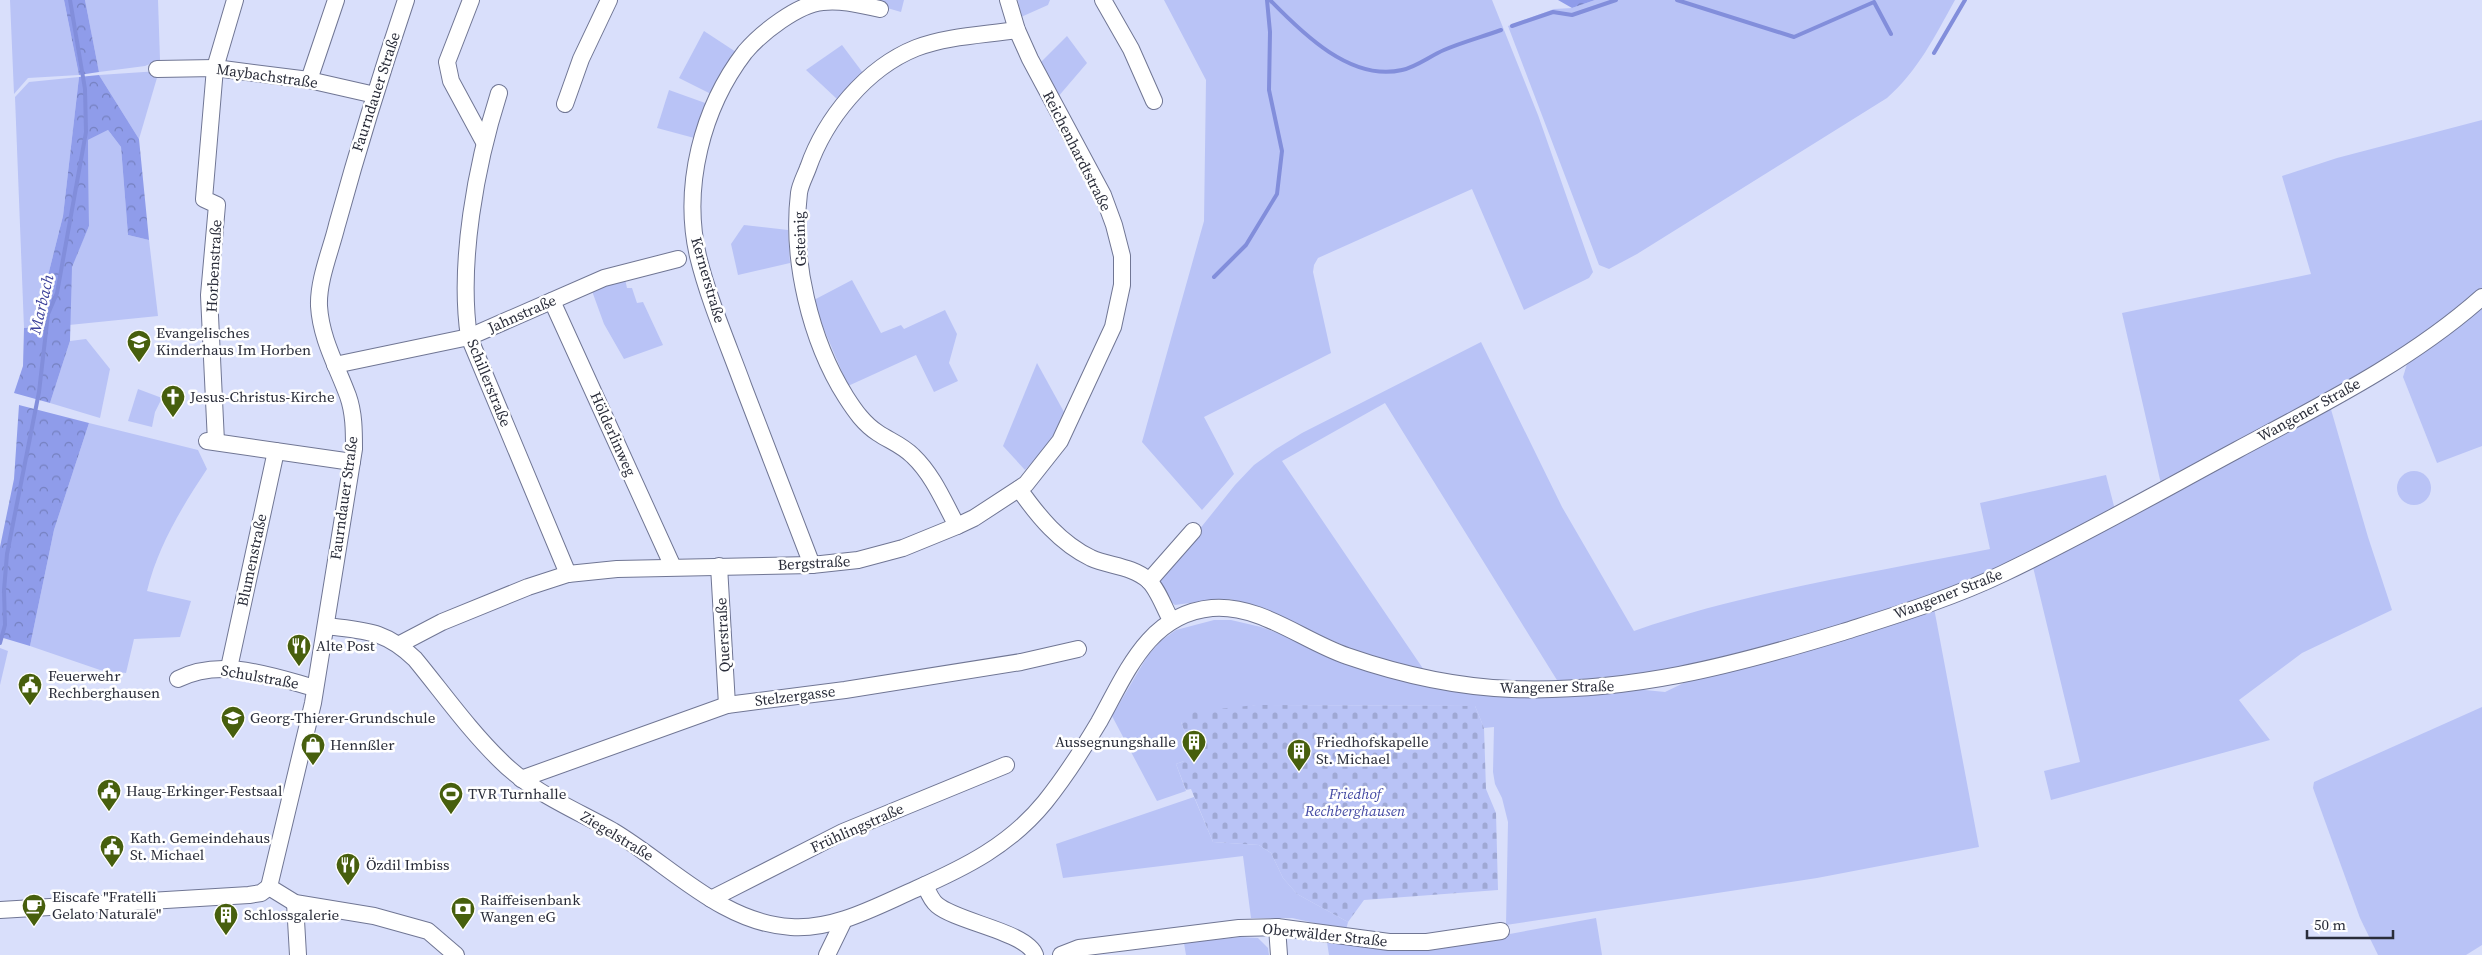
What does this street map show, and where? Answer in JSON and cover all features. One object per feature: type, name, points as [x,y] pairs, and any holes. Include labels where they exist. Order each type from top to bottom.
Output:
[{"type":"street","points":[[215,68],[235,0]]},
{"type":"street","points":[[309,80],[336,0]]},
{"type":"street","name":"Faurndauer Straße","points":[[269,887],[315,688],[352,462],[354,423],[348,397],[321,324],[319,304],[322,281],[351,170],[406,0]]},
{"type":"street","points":[[471,0],[447,62],[451,81],[484,142]]},
{"type":"street","points":[[565,104],[584,53],[609,0]]},
{"type":"street","name":"Reichenhardtstraße","points":[[1008,0],[1017,30],[1030,59],[1103,195],[1114,224],[1122,256],[1122,285],[1113,327],[1094,371],[1060,440],[1040,468],[1019,489]]},
{"type":"street","points":[[1103,0],[1131,49],[1154,101]]},
{"type":"street","name":"Kernerstraße","points":[[812,565],[711,302],[698,255],[693,222],[694,182],[703,137],[715,100],[730,72],[749,48],[774,25],[807,7],[822,2],[846,2],[880,9]]},
{"type":"street","name":"Gsteinig","points":[[957,526],[935,483],[914,456],[896,442],[864,423],[845,396],[828,361],[814,326],[798,261],[799,191],[814,149],[846,100],[862,83],[901,56],[917,48],[961,38],[1017,30]]},
{"type":"street","name":"Maybachstraße","points":[[157,69],[215,68],[309,80],[375,95]]},
{"type":"street","name":"Horbenstraße","points":[[215,68],[204,199],[217,205],[209,295],[211,442],[352,462]]},
{"type":"street","name":"Schillerstraße","points":[[498,93],[484,142],[470,234],[466,275],[466,316],[469,337],[568,574]]},
{"type":"street","name":"Jahnstraße","points":[[335,366],[469,337],[604,278],[678,259]]},
{"type":"street","name":"Wangener Straße","points":[[925,885],[967,866],[990,852],[1030,820],[1048,798],[1088,740],[1141,647],[1170,620],[1204,609],[1238,609],[1267,619],[1341,654],[1425,678],[1507,689],[1580,689],[1639,683],[1696,673],[1755,659],[1928,604],[1996,577],[2110,519],[2348,390],[2442,329],[2482,296]]},
{"type":"street","name":"Hölderlinweg","points":[[552,301],[673,567]]},
{"type":"street","name":"Blumenstraße","points":[[228,668],[276,451]]},
{"type":"street","points":[[1019,489],[1037,514],[1065,542],[1091,558],[1119,566],[1149,581],[1170,620]]},
{"type":"street","name":"Bergstraße","points":[[400,644],[442,622],[528,587],[568,574],[616,569],[812,565],[858,560],[903,548],[957,526],[1019,489]]},
{"type":"street","points":[[1149,581],[1193,531]]},
{"type":"street","name":"Querstraße","points":[[720,566],[726,705]]},
{"type":"street","name":"Ziegelstraße","points":[[326,626],[382,634],[400,644],[415,659],[498,759],[521,779],[614,832],[711,900],[755,921],[783,927],[807,928],[844,920],[925,885]]},
{"type":"street","name":"Stelzergasse","points":[[521,779],[726,705],[845,690],[1021,662],[1078,649]]},
{"type":"street","name":"Schulstraße","points":[[178,679],[204,669],[228,668],[315,688]]},
{"type":"street","name":"Frühlingstraße","points":[[711,900],[843,832],[1006,765]]},
{"type":"street","points":[[925,885],[937,905],[951,913],[1022,941],[1033,950],[1035,955]]},
{"type":"street","points":[[0,910],[249,895],[261,893],[269,887],[295,903],[374,916],[428,931],[456,955]]},
{"type":"street","points":[[295,903],[298,955]]},
{"type":"street","points":[[827,955],[844,920]]},
{"type":"street","points":[[1276,927],[1279,955]]},
{"type":"street","name":"Oberwälder Straße","points":[[1061,955],[1082,947],[1239,928],[1276,927],[1389,942],[1427,942],[1501,930]]},
{"type":"green space","points":[[10,0],[64,0],[79,75],[28,78],[14,94]]},
{"type":"green space","points":[[64,0],[85,0],[99,72],[79,75]]},
{"type":"green space","points":[[85,0],[158,0],[160,60],[145,66],[99,72]]},
{"type":"green space","points":[[877,0],[904,0],[901,12],[877,5]]},
{"type":"green space","points":[[1018,0],[1050,0],[1048,5],[1021,17]]},
{"type":"green space","points":[[1164,0],[1492,0],[1538,115],[1593,272],[1589,278],[1524,310],[1472,189],[1318,258],[1313,272],[1331,353],[1204,417],[1234,474],[1202,510],[1142,442],[1204,221],[1206,80]]},
{"type":"green space","points":[[1558,0],[1595,0],[1572,8]]},
{"type":"green space","points":[[1595,0],[1955,0],[1917,65],[1887,98],[1637,254],[1609,269],[1599,265],[1508,26],[1554,9],[1572,8]]},
{"type":"green space","points":[[704,31],[736,52],[711,94],[679,78]]},
{"type":"green space","points":[[1067,36],[1087,63],[1057,98],[1039,64]]},
{"type":"green space","points":[[842,45],[863,73],[837,99],[806,70]]},
{"type":"green space","points":[[159,71],[139,139],[99,75]]},
{"type":"green space","points":[[99,75],[139,139],[149,240],[128,235],[121,147],[108,130],[88,140],[89,226],[72,267],[70,341],[50,403],[14,393],[23,366],[24,328],[35,327],[63,216],[79,77]]},
{"type":"green space","points":[[79,77],[63,216],[35,327],[24,328],[15,97],[29,82]]},
{"type":"green space","points":[[669,90],[708,104],[698,139],[657,128]]},
{"type":"green space","points":[[2482,120],[2482,289],[2446,319],[2368,371],[2286,418],[2161,484],[2122,313],[2311,274],[2282,176],[2337,158]]},
{"type":"green space","points":[[108,130],[121,147],[128,235],[149,240],[158,316],[69,325],[71,267],[89,226],[88,140]]},
{"type":"green space","points":[[744,225],[788,230],[790,263],[738,275],[731,244]]},
{"type":"green space","points":[[625,279],[627,288],[632,288],[637,303],[643,302],[663,345],[624,359],[604,324],[592,291]]},
{"type":"green space","points":[[852,280],[881,333],[901,325],[904,329],[945,310],[957,334],[949,363],[958,381],[934,392],[916,355],[848,386],[812,301]]},
{"type":"green space","points":[[2482,305],[2482,446],[2437,463],[2403,377],[2407,364]]},
{"type":"green space","points":[[86,339],[110,369],[100,418],[50,403],[70,341]]},
{"type":"green space","points":[[1481,342],[1562,507],[1634,631],[1677,617],[1766,594],[1990,549],[1980,503],[2106,475],[2115,510],[1990,574],[1880,614],[1694,667],[1560,685],[1385,403],[1282,461],[1426,673],[1376,659],[1230,599],[1175,605],[1167,599],[1158,581],[1235,485],[1254,465],[1302,433]]},
{"type":"green space","points":[[1037,363],[1064,412],[1049,444],[1025,470],[1003,446]]},
{"type":"green space","points":[[138,389],[162,398],[155,412],[152,427],[128,421]]},
{"type":"green space","points":[[19,405],[89,423],[54,530],[30,646],[0,637],[0,547],[14,479]]},
{"type":"green space","points":[[2330,406],[2368,537],[2392,610],[2302,653],[2239,700],[2270,740],[2051,800],[2044,771],[2080,762],[2033,567]]},
{"type":"green space","points":[[89,423],[198,450],[207,469],[180,512],[164,543],[147,591],[191,601],[180,637],[134,639],[126,673],[100,670],[30,646],[54,530]]},
{"type":"green space","points":[[2414,471],[2426,476],[2431,488],[2426,500],[2414,505],[2402,500],[2397,488],[2402,476]]},
{"type":"green space","points":[[1934,608],[1979,847],[1817,878],[1506,925],[1508,822],[1502,798],[1495,784],[1493,772],[1494,727],[1484,728],[1475,706],[1256,705],[1181,722],[1191,749],[1184,761],[1176,764],[1186,791],[1157,801],[1112,716],[1148,655],[1162,640],[1176,630],[1214,620],[1231,620],[1261,627],[1408,680],[1635,689],[1665,692],[1692,679]]},
{"type":"green space","points":[[0,648],[8,651],[0,685]]},
{"type":"green space","name":"Friedhof Rechberghausen","points":[[1256,705],[1475,706],[1484,728],[1486,789],[1496,813],[1498,890],[1364,900],[1348,922],[1297,894],[1283,878],[1271,853],[1259,845],[1213,842],[1191,789],[1186,790],[1176,764],[1184,761],[1181,752],[1191,748],[1181,722],[1188,712]]},
{"type":"green space","points":[[2482,707],[2482,945],[2466,955],[2378,955],[2360,918],[2313,788],[2314,782]]},
{"type":"green space","points":[[1194,797],[1213,842],[1259,845],[1271,853],[1283,878],[1297,894],[1348,922],[1346,930],[1292,918],[1251,918],[1243,856],[1063,878],[1056,844]]},
{"type":"green space","points":[[1596,918],[1602,955],[1329,955],[1327,942],[1499,936]]},
{"type":"green space","points":[[1240,937],[1258,938],[1268,948],[1269,955],[1186,955],[1184,943]]},
{"type":"waterway","name":"Marbach","points":[[0,643],[5,625],[4,590],[7,554],[39,392],[48,314],[57,293],[86,132],[85,89],[70,0]]},
{"type":"waterway","points":[[1214,277],[1246,245],[1277,194],[1282,151],[1269,90],[1270,32],[1267,0]]},
{"type":"waterway","points":[[1270,0],[1297,27],[1329,52],[1346,62],[1364,69],[1383,72],[1407,69],[1451,47],[1501,30]]},
{"type":"waterway","points":[[1512,26],[1553,12],[1572,15],[1616,0]]},
{"type":"waterway","points":[[1677,0],[1794,37],[1874,2],[1891,34]]},
{"type":"waterway","points":[[1934,53],[1965,0]]},
{"type":"place","name":"Evangelisches Kinderhaus Im Horben","points":[[139,363]]},
{"type":"place","name":"Jesus-Christus-Kirche","points":[[173,418]]},
{"type":"place","name":"Alte Post","points":[[299,667]]},
{"type":"place","name":"Feuerwehr Rechberghausen","points":[[30,706]]},
{"type":"place","name":"Georg-Thierer-Grundschule","points":[[233,739]]},
{"type":"place","name":"Aussegnungshalle","points":[[1194,763]]},
{"type":"place","name":"Hennßler","points":[[313,766]]},
{"type":"place","name":"Friedhofskapelle St. Michael","points":[[1299,772]]},
{"type":"place","name":"Haug-Erkinger-Festsaal","points":[[109,812]]},
{"type":"place","name":"TVR Turnhalle","points":[[451,815]]},
{"type":"place","name":"Kath. Gemeindehaus St. Michael","points":[[112,868]]},
{"type":"place","name":"Özdil Imbiss","points":[[348,886]]},
{"type":"place","name":"Eiscafe \"Fratelli Gelato Naturale\"","points":[[34,927]]},
{"type":"place","name":"Raiffeisenbank Wangen eG","points":[[463,930]]},
{"type":"place","name":"Schlossgalerie","points":[[226,936]]}]
